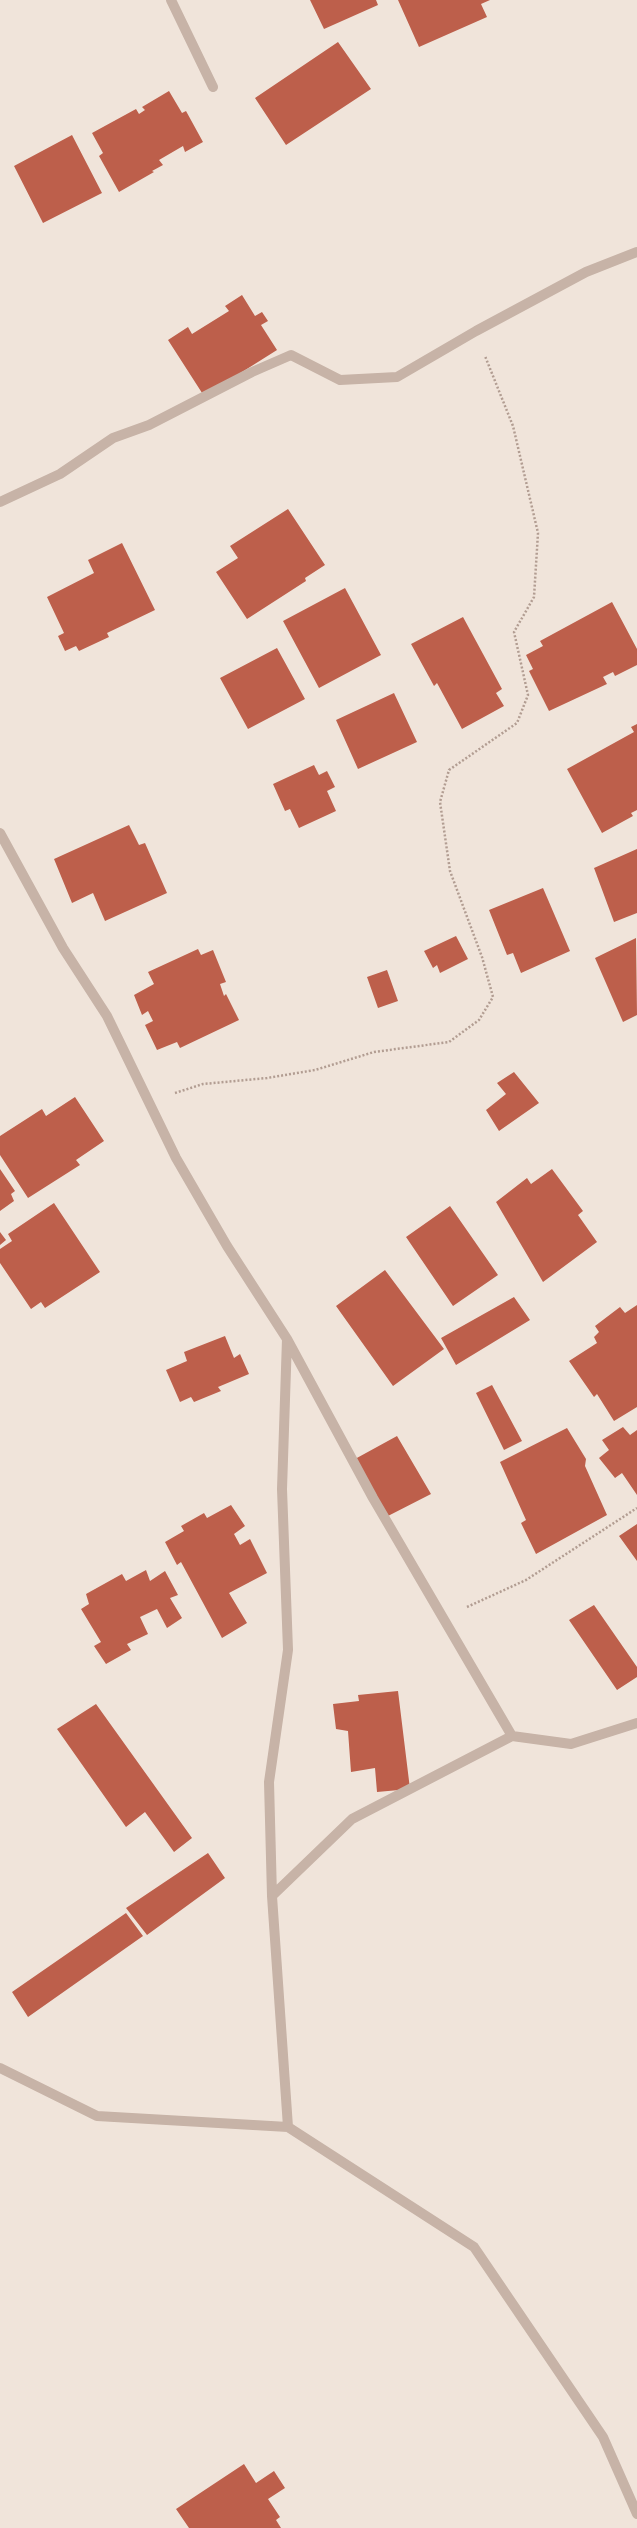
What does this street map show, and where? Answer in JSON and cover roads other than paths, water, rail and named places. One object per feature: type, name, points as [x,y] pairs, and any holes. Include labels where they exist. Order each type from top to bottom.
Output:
[{"type":"street","points":[[171,0],[213,87]]},
{"type":"street","points":[[0,502],[60,474],[113,438],[149,425],[252,372],[291,354],[340,380],[397,377],[476,331],[586,272],[637,252]]},
{"type":"street","points":[[0,833],[63,948],[107,1016],[176,1158],[227,1246],[287,1339],[373,1498],[512,1736]]},
{"type":"street","points":[[287,1339],[282,1489],[288,1650],[269,1782],[272,1896],[288,2127]]},
{"type":"street","points":[[272,1896],[352,1819],[512,1736],[571,1744],[637,1723]]},
{"type":"street","points":[[0,2068],[97,2116],[288,2127],[474,2247],[603,2437],[637,2514]]}]
